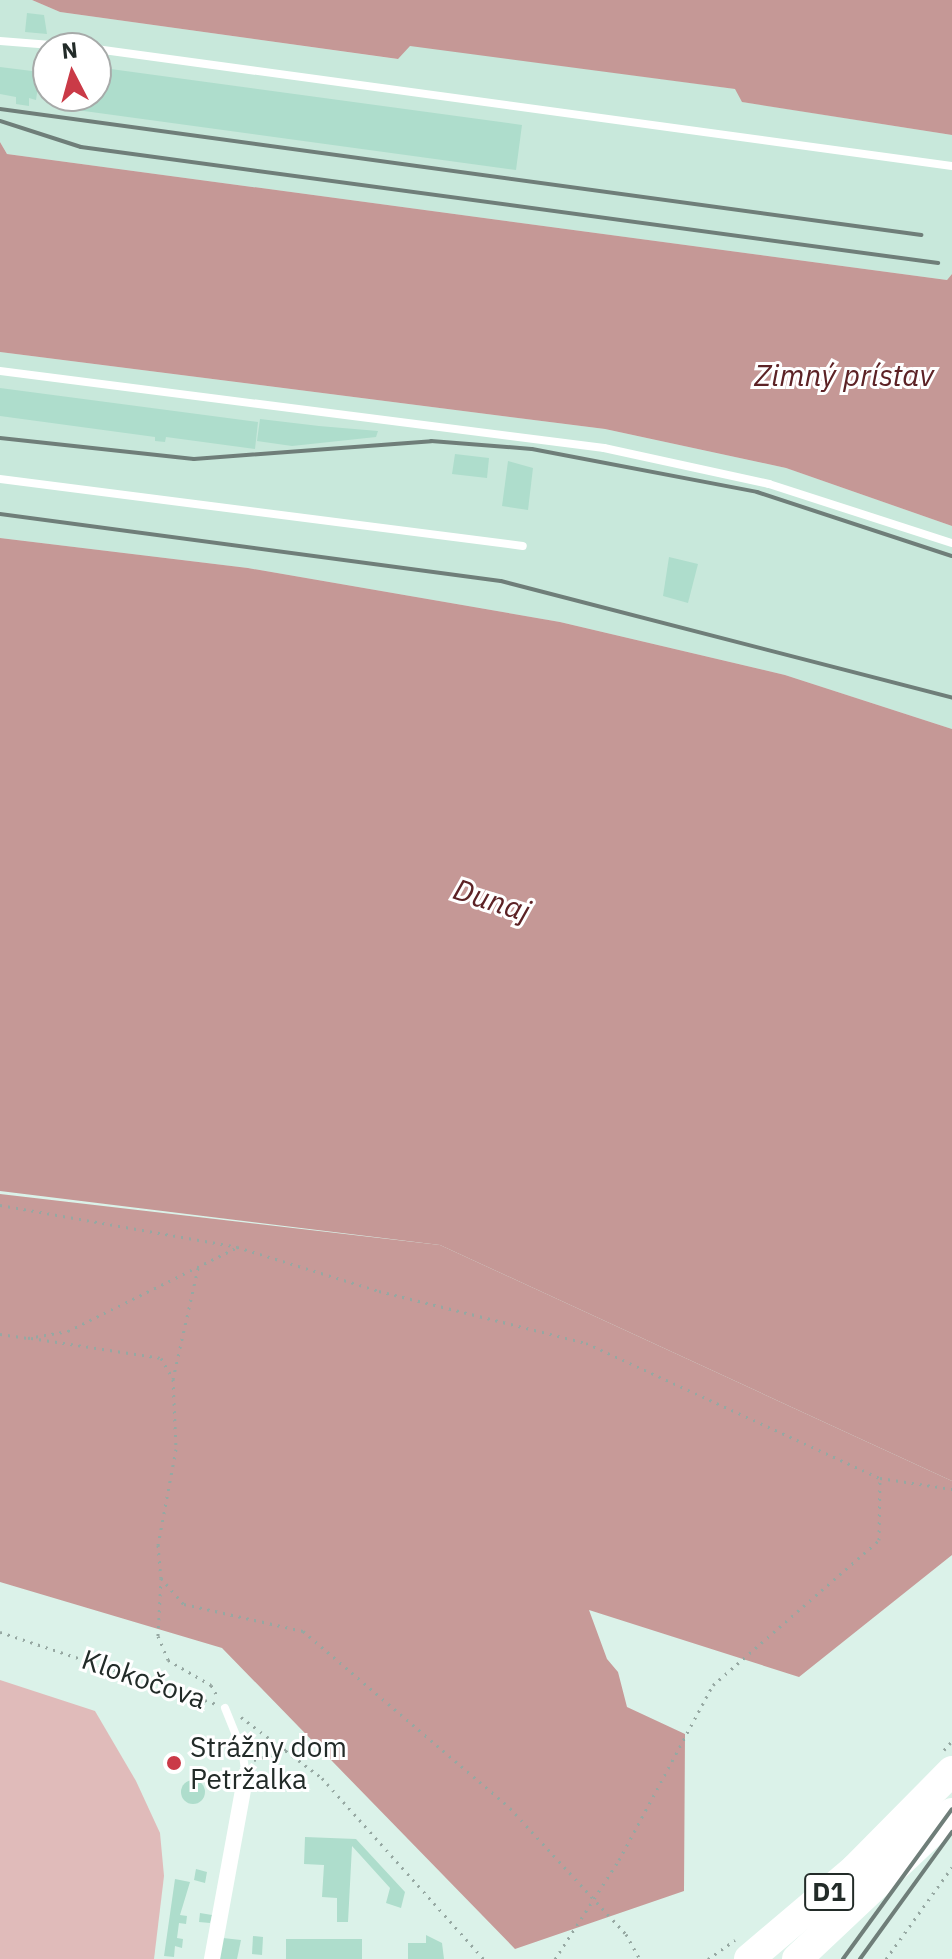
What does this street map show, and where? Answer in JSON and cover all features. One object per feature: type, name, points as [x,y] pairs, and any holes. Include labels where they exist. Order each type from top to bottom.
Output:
[{"type":"highway","name":"D1","points":[[749,1959],[906,1821],[952,1771]]},
{"type":"highway","name":"D1","points":[[797,1959],[850,1913],[952,1813]]},
{"type":"highway","points":[[814,1959],[850,1913]]},
{"type":"street","name":"Klokočova","points":[[212,1959],[246,1774]]},
{"type":"lane","points":[[0,41],[32,43]]},
{"type":"lane","points":[[112,51],[952,166]]},
{"type":"lane","points":[[0,371],[604,448],[769,484],[952,543]]},
{"type":"lane","points":[[0,479],[523,546]]},
{"type":"lane","name":"Klokočova","points":[[225,1708],[242,1750],[246,1774]]},
{"type":"path","points":[[0,1205],[237,1247],[379,1291],[586,1343],[880,1478],[952,1489]]},
{"type":"path","points":[[28,1338],[68,1331],[237,1247]]},
{"type":"path","points":[[198,1268],[173,1379],[176,1449],[158,1545],[161,1578],[158,1636],[168,1660],[211,1685],[225,1708],[292,1750],[372,1828],[484,1959]]},
{"type":"path","points":[[0,1334],[161,1358],[173,1379]]},
{"type":"path","points":[[555,1959],[594,1899],[713,1685],[879,1540],[880,1478]]},
{"type":"path","points":[[161,1578],[184,1604],[303,1631],[510,1808],[626,1934],[640,1959]]},
{"type":"path","name":"Klokočova","points":[[0,1632],[161,1682],[225,1708]]},
{"type":"path","points":[[246,1774],[259,1756],[292,1750]]},
{"type":"path","points":[[886,1959],[952,1867]]},
{"type":"shaded area","points":[[0,0],[32,0],[60,12],[397,59],[410,45],[736,89],[743,102],[952,135],[952,274],[947,280],[7,154],[0,142]]},
{"type":"shaded area","points":[[0,352],[605,429],[786,468],[952,526],[952,729],[785,675],[560,622],[248,568],[0,538]]},
{"type":"shaded area","points":[[0,1194],[440,1245],[952,1481],[952,1555],[799,1677],[589,1610],[607,1659],[618,1672],[627,1707],[685,1734],[684,1891],[515,1949],[222,1648],[0,1582]]},
{"type":"shaded area","points":[[0,1680],[95,1711],[136,1781],[160,1833],[164,1876],[154,1959],[0,1959]]},
{"type":"water","points":[[32,0],[952,0],[952,135],[742,102],[735,89],[410,46],[398,59],[60,12]]},
{"type":"water","name":"Zimný prístav","points":[[0,142],[7,154],[947,280],[952,274],[952,526],[786,468],[605,429],[0,352]]},
{"type":"water","name":"Dunaj","points":[[0,538],[248,568],[560,622],[785,675],[952,729],[952,1481],[440,1245],[0,1191]]},
{"type":"building","points":[[27,13],[44,15],[47,32],[25,32]]},
{"type":"building","points":[[0,67],[32,71],[29,106],[16,104],[16,97],[0,94]]},
{"type":"building","points":[[112,69],[522,125],[516,170],[91,112],[112,112]]},
{"type":"building","points":[[0,388],[258,422],[255,449],[166,437],[165,442],[155,441],[155,437],[0,416]]},
{"type":"building","points":[[260,419],[378,431],[376,437],[292,446],[257,441]]},
{"type":"building","points":[[455,454],[489,458],[487,478],[452,474]]},
{"type":"building","points":[[508,461],[533,468],[528,510],[502,506]]},
{"type":"building","points":[[669,557],[698,564],[688,603],[663,596]]},
{"type":"building","points":[[188,1780],[198,1780],[205,1787],[205,1797],[198,1804],[188,1804],[181,1797],[181,1787]]},
{"type":"building","points":[[305,1837],[356,1839],[405,1892],[401,1908],[386,1903],[390,1888],[352,1846],[348,1922],[337,1922],[337,1898],[322,1897],[324,1865],[304,1864]]},
{"type":"building","points":[[196,1869],[207,1872],[205,1883],[194,1880]]},
{"type":"building","points":[[175,1879],[190,1882],[180,1915],[187,1916],[186,1924],[179,1923],[177,1938],[183,1939],[182,1948],[175,1946],[174,1957],[164,1956]]},
{"type":"building","points":[[200,1913],[212,1915],[210,1923],[199,1922]]},
{"type":"building","points":[[426,1935],[442,1943],[444,1959],[408,1959],[408,1943],[426,1943]]},
{"type":"building","points":[[253,1936],[263,1937],[262,1955],[252,1954]]},
{"type":"building","points":[[223,1938],[241,1940],[237,1959],[219,1959]]},
{"type":"building","points":[[286,1939],[362,1939],[362,1959],[286,1959]]},
{"type":"railway","points":[[0,109],[921,235]]},
{"type":"railway","points":[[0,121],[81,147],[938,263]]},
{"type":"railway","points":[[0,438],[194,459],[431,441],[532,449],[757,492],[952,556]]},
{"type":"railway","points":[[0,514],[501,581],[952,698]]},
{"type":"railway","points":[[843,1959],[952,1809]]},
{"type":"railway","points":[[860,1959],[952,1832]]},
{"type":"place","name":"Strážny dom Petržalka","points":[[174,1763]]}]
